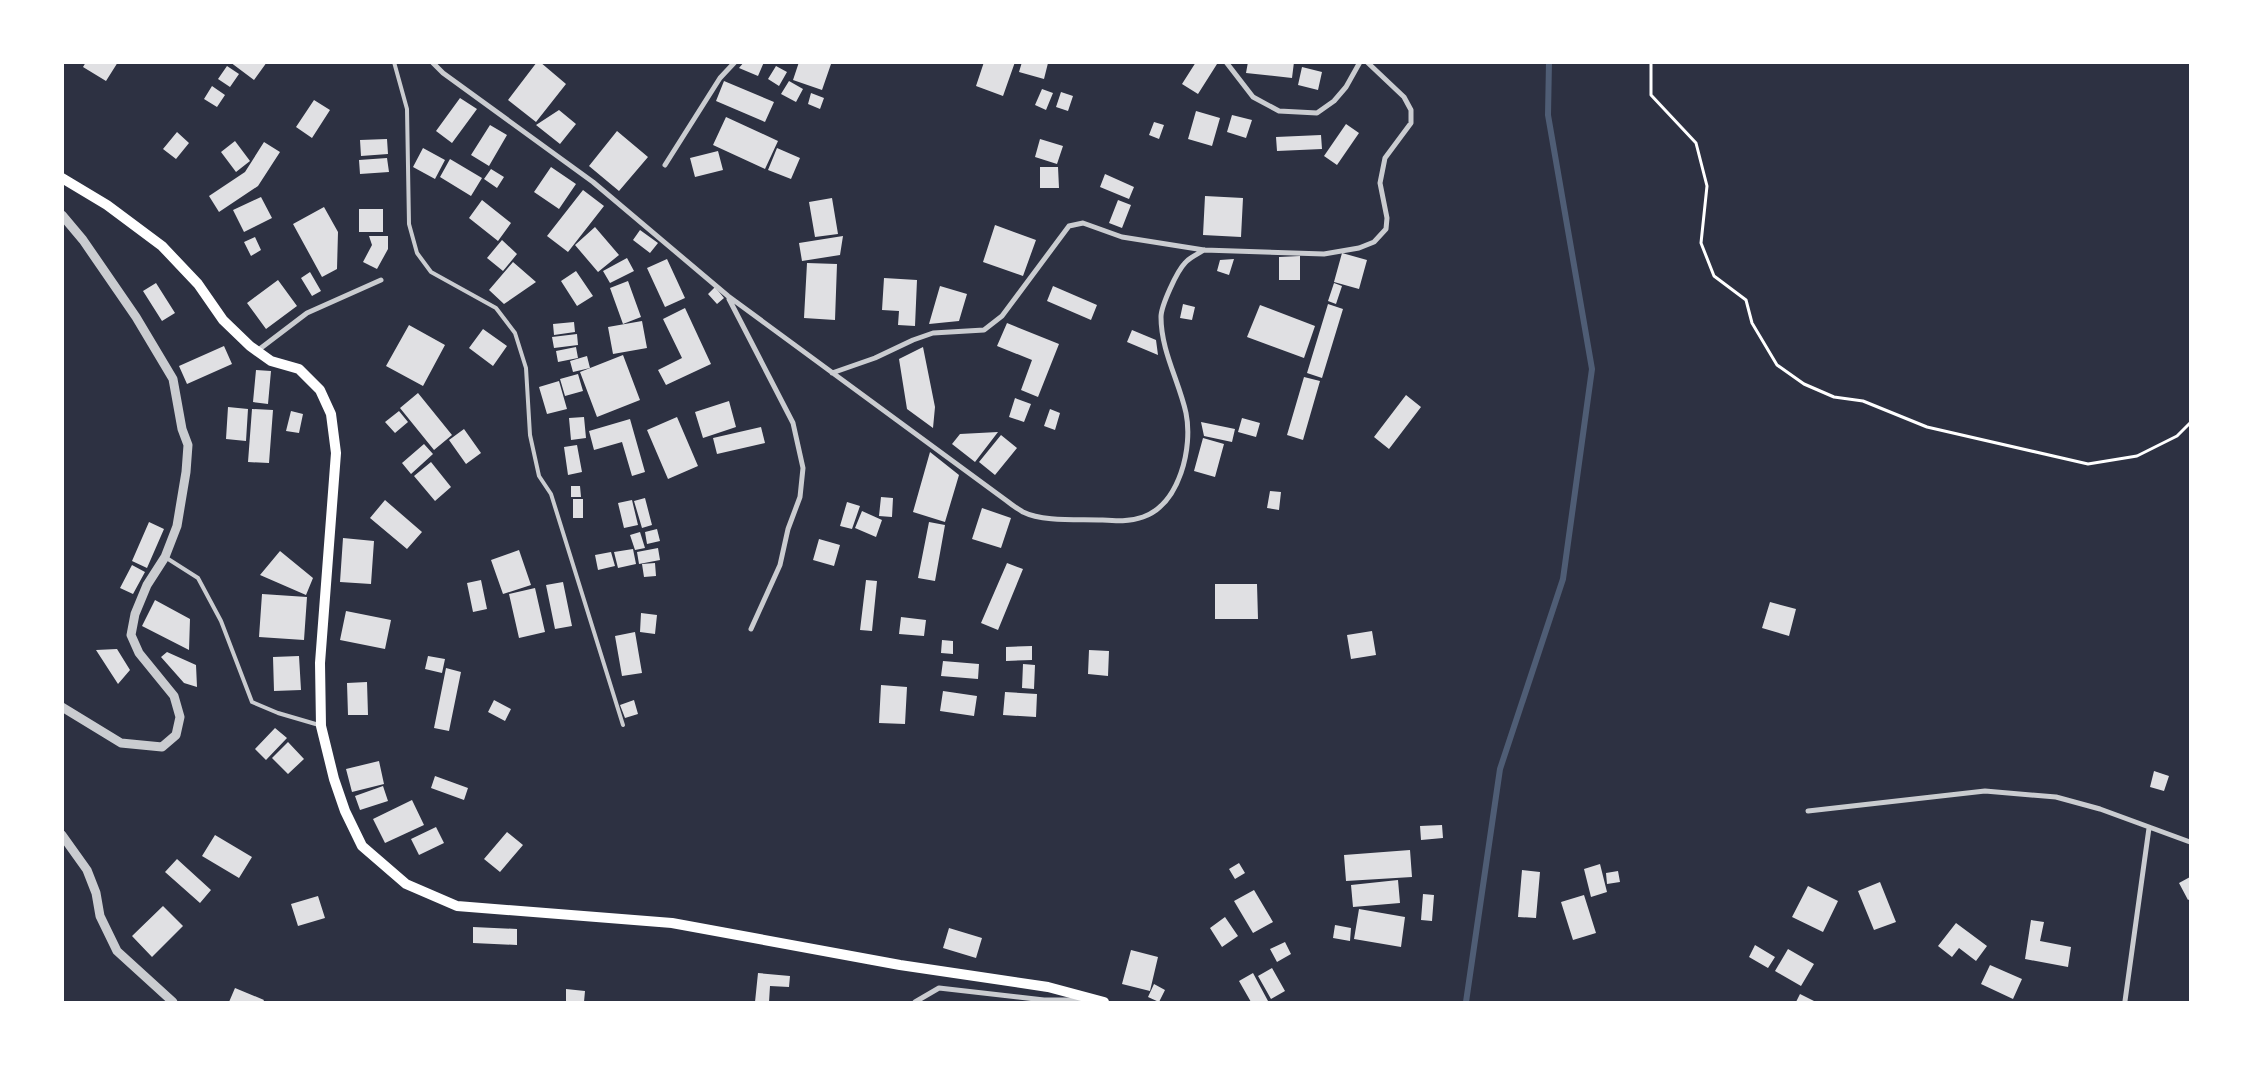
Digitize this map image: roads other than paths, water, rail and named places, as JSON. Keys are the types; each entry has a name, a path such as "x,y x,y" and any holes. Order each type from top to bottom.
{"main road":[{"path":"62,178 107,205 162,246 198,284 223,320 256,351 271,361 299,368 320,390 331,414 336,452 320,663 321,726 339,795 362,846 406,884 457,906 672,923 900,965 1048,987 1100,1001"}],"street":[{"path":"432,62 443,73 593,182 728,296 1024,513 1039,517 1124,521 1144,517 1158,508 1170,496 1186,454 1189,432 1186,410 1173,376 1160,316 1175,277 1186,261 1204,250"},
{"path":"665,165 720,78 735,62"},
{"path":"1226,62 1253,97 1279,111 1317,113 1334,101 1346,87 1360,62"},
{"path":"832,373 875,358 933,333 984,330 1002,316 1069,226 1083,223 1122,237 1204,250 1324,254 1358,248 1374,242 1386,229 1387,218 1380,174 1385,158 1411,123 1411,110 1404,97 1367,62"},
{"path":"62,215 83,240 136,317 173,379 182,429 188,445 186,472 177,526 166,557 148,586 135,614 131,635 139,653 174,696 180,717 176,735 162,747 122,743 62,707"},
{"path":"256,351 308,313 381,280"},
{"path":"728,296 793,424 803,468 800,497 788,529 780,564 751,629"},
{"path":"1808,811 1985,791 2056,797 2100,809 2190,842"},
{"path":"2125,1001 2149,828"},
{"path":"62,835 87,870 96,893 100,916 117,951 173,1002"},
{"path":"915,1002 939,988 1044,1000 1100,1001"}],"lane":[{"path":"394,62 407,109 409,224 417,253 431,272 496,308 515,333 526,368 530,435 539,476 551,494 623,725"},
{"path":"166,557 198,578 221,621 252,702 278,713 321,726"}],"waterway":[{"path":"1466,1002 1500,769 1563,579 1592,369 1548,115 1549,62"}]}
